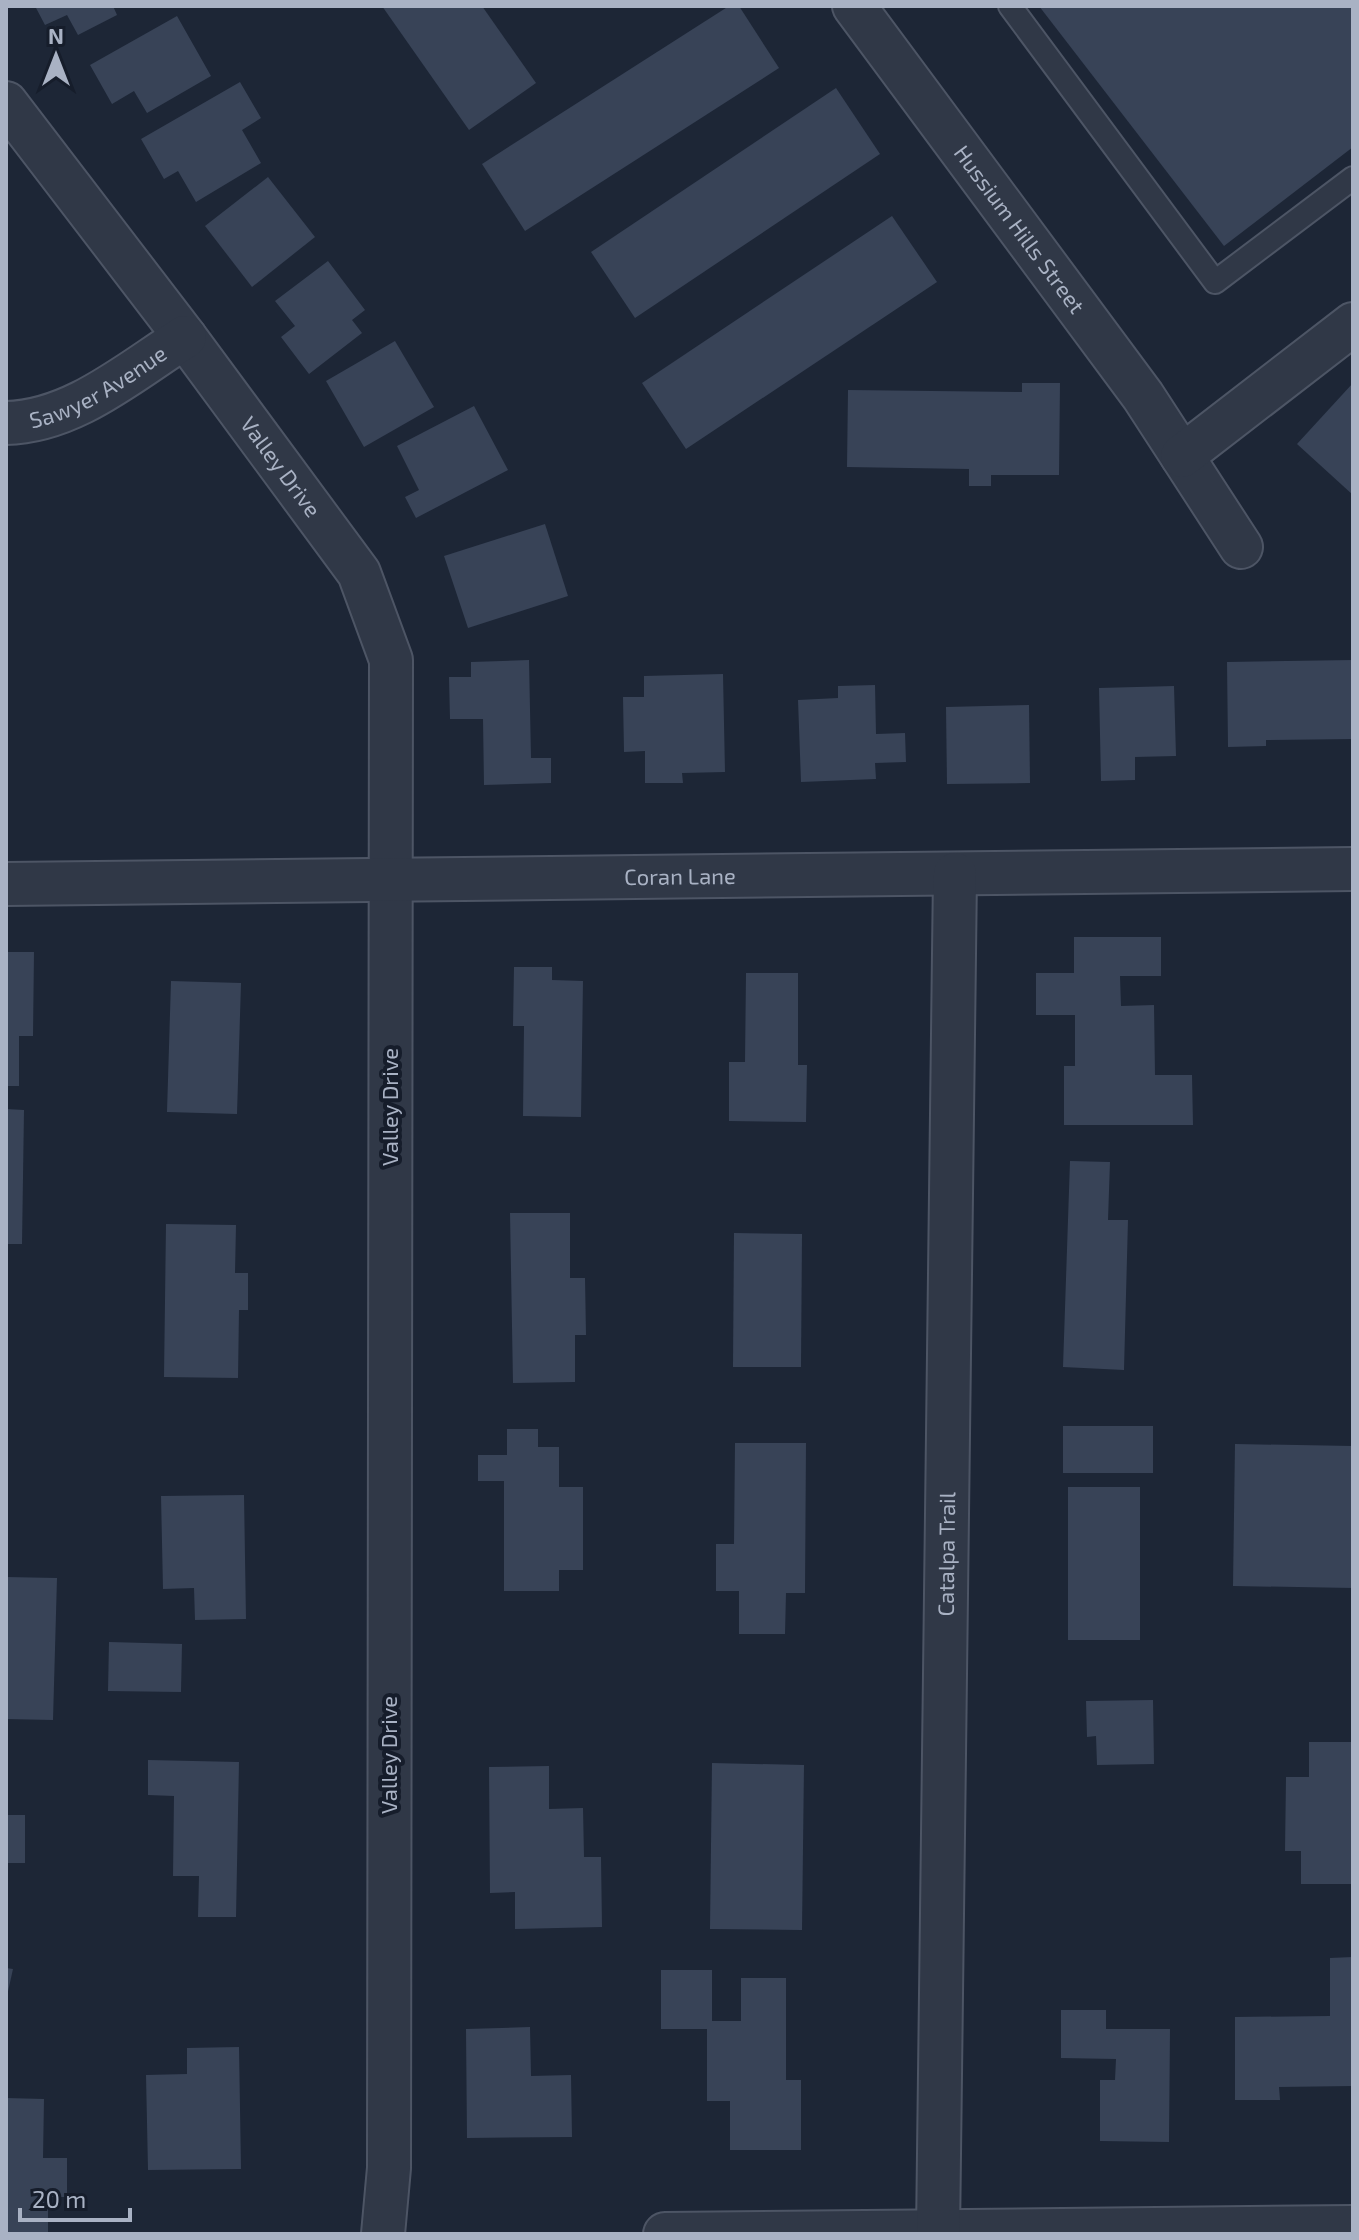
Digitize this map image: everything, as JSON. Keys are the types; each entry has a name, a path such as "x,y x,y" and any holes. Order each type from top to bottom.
{"street":[{"name":"Hussium Hills Street","path":"854,6 1143,396 1241,547"},
{"name":"Valley Drive","path":"6,103 185,337 359,573 391,660 389,2168 383,2234"},
{"path":"1182,456 1353,324"},
{"name":"Sawyer Avenue","path":"6,423 20,423 75,407 185,337"},
{"name":"Coran Lane","path":"6,884 1353,869"},
{"name":"Catalpa Trail","path":"938,2233 955,874"},
{"path":"665,2234 1353,2227"}],"lane":[{"path":"1010,6 1215,282 1353,178"}],"building":[{"path":"35,6 113,6 117,15 78,35 67,15 45,25"},
{"path":"382,6 482,6 536,83 469,130"},
{"path":"729,6 739,6 779,68 525,231 482,164"},
{"path":"1039,6 1353,6 1353,147 1224,246"},
{"path":"177,16 211,76 147,113 134,91 112,104 90,65"},
{"path":"240,82 261,118 242,130 261,163 196,202 178,171 164,179 141,139"},
{"path":"836,88 880,154 635,318 591,252"},
{"path":"268,177 315,237 252,287 205,226"},
{"path":"892,216 937,282 686,449 642,383"},
{"path":"328,261 365,310 352,320 362,333 309,374 281,337 295,326 275,301"},
{"path":"395,341 434,407 364,447 326,381"},
{"path":"1022,383 1060,383 1059,475 991,475 991,486 969,486 969,469 847,467 848,390 1022,392"},
{"path":"1353,383 1353,495 1297,444"},
{"path":"474,406 508,470 416,518 405,497 419,490 397,446"},
{"path":"545,524 568,596 468,628 444,556"},
{"path":"529,660 531,758 551,758 551,783 484,785 483,719 450,719 449,677 471,677 471,662"},
{"path":"1353,660 1353,739 1266,740 1266,746 1228,747 1227,662"},
{"path":"723,674 725,772 682,773 683,783 645,783 645,751 624,752 623,697 644,697 644,676"},
{"path":"875,685 876,734 905,733 906,762 875,763 876,779 801,782 798,700 838,698 838,686"},
{"path":"1174,686 1176,756 1135,757 1135,780 1101,781 1099,688"},
{"path":"1029,705 1030,783 947,784 946,707"},
{"path":"1074,937 1161,937 1161,976 1120,976 1121,1006 1154,1005 1155,1075 1192,1075 1193,1125 1064,1125 1064,1066 1075,1066 1075,1015 1036,1015 1036,973 1074,973"},
{"path":"6,952 34,952 33,1036 19,1036 19,1086 6,1086"},
{"path":"514,967 552,967 552,980 583,981 581,1117 523,1116 524,1026 513,1026"},
{"path":"746,973 798,973 798,1065 807,1065 806,1122 729,1121 729,1062 745,1062"},
{"path":"171,981 241,983 237,1114 167,1112"},
{"path":"6,1109 24,1110 22,1244 6,1244"},
{"path":"1070,1161 1110,1162 1108,1220 1128,1220 1124,1370 1063,1367"},
{"path":"510,1213 570,1213 570,1278 585,1278 586,1335 575,1335 575,1382 513,1383"},
{"path":"166,1224 236,1225 235,1273 248,1273 248,1310 239,1310 238,1378 164,1377"},
{"path":"734,1233 802,1234 801,1367 733,1367"},
{"path":"1063,1426 1153,1426 1153,1473 1063,1473"},
{"path":"507,1429 538,1429 538,1447 559,1447 559,1487 583,1487 583,1570 559,1570 559,1591 504,1591 504,1481 478,1481 478,1455 507,1455"},
{"path":"735,1443 806,1443 805,1593 786,1593 785,1634 739,1634 739,1591 716,1591 716,1544 734,1544"},
{"path":"1235,1444 1353,1446 1353,1588 1233,1586"},
{"path":"1068,1487 1140,1487 1140,1640 1068,1640"},
{"path":"244,1495 246,1619 195,1620 194,1588 163,1589 161,1496"},
{"path":"6,1577 57,1578 53,1720 6,1719"},
{"path":"109,1642 182,1644 181,1692 108,1691"},
{"path":"1153,1700 1154,1764 1097,1765 1096,1736 1087,1737 1086,1701"},
{"path":"1309,1742 1353,1742 1353,1884 1301,1884 1301,1851 1285,1851 1286,1777 1309,1777"},
{"path":"148,1760 239,1762 236,1917 198,1917 199,1876 173,1876 174,1796 148,1795"},
{"path":"712,1763 804,1765 802,1930 710,1929"},
{"path":"549,1766 549,1809 583,1808 584,1857 601,1857 602,1927 515,1929 515,1892 490,1893 489,1767"},
{"path":"6,1815 25,1815 25,1863 6,1863"},
{"path":"1353,1957 1353,2086 1279,2087 1280,2100 1235,2100 1235,2017 1330,2016 1330,1958"},
{"path":"6,1968 13,1969 7,1996 6,1996"},
{"path":"661,1970 712,1970 712,2021 741,2021 741,1978 786,1978 786,2080 801,2080 801,2150 730,2150 730,2101 707,2101 707,2029 661,2029"},
{"path":"1061,2010 1106,2010 1106,2029 1170,2029 1169,2142 1100,2141 1100,2080 1115,2080 1116,2059 1061,2058"},
{"path":"530,2027 531,2076 571,2075 572,2137 467,2138 466,2029"},
{"path":"239,2047 241,2169 148,2170 146,2075 187,2074 187,2048"},
{"path":"6,2098 44,2099 43,2158 67,2158 67,2197 48,2197 48,2234 6,2234"}]}
